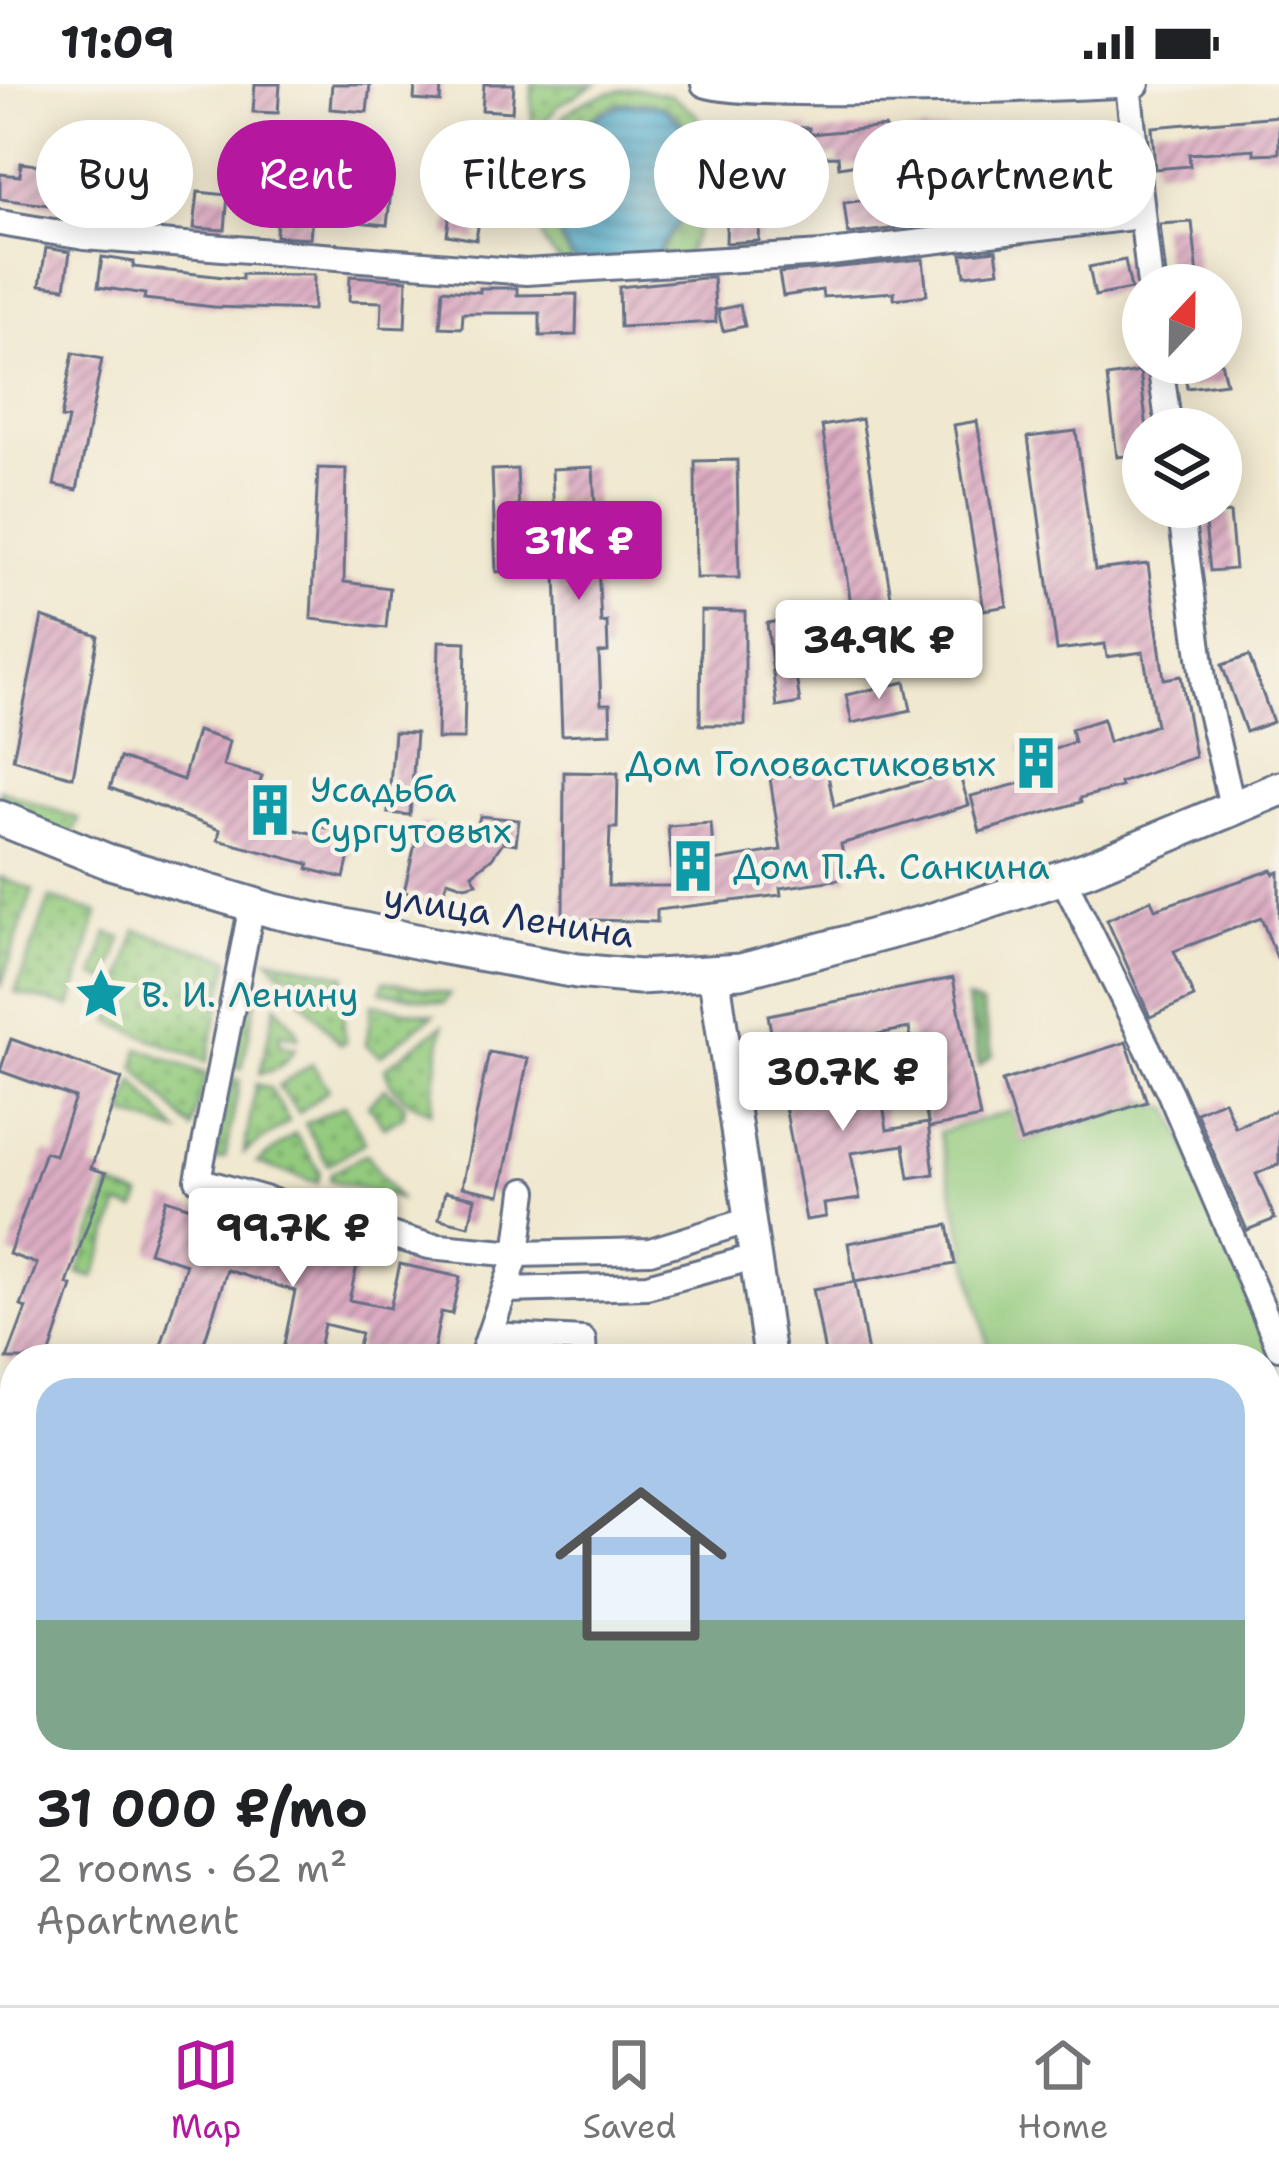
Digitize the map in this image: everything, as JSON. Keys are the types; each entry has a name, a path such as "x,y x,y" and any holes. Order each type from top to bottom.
{"main road":[{"name":"улица Ленина","path":"0,818 107,861 252,904 434,945 639,977 714,975 757,968 927,922 1063,878 1279,789"}],"street":[{"path":"704,84 714,91 1133,84 1135,120"},
{"path":"0,223 84,236 526,272 822,254 1040,228"},
{"path":"1143,228 1147,264"},
{"path":"1183,528 1204,686 1232,806"},
{"path":"1063,878 1170,1093 1278,1344"},
{"path":"252,904 198,1180 429,1246 518,1254 650,1251 749,1220"},
{"path":"714,975 768,1344"},
{"path":"487,1344 518,1254 525,1192"},
{"path":"507,1290 647,1286 755,1257"},
{"path":"528,1344 583,1340 583,1344"}],"green space":[{"path":"532,84 595,84 559,105 546,120 532,120"},
{"path":"636,88 671,95 700,120 680,120 662,106 630,102 589,120 560,120 602,95"},
{"path":"540,228 556,228 576,266 558,260"},
{"path":"676,228 699,228 684,259 659,253"},
{"path":"0,790 79,819 71,838 0,809"},
{"path":"0,877 33,890 1,986 0,985"},
{"path":"50,898 98,913 71,1007 15,993"},
{"path":"136,930 230,959 207,1062 111,1022"},
{"path":"108,933 122,938 108,981 94,976"},
{"path":"268,958 345,975 345,985 280,972"},
{"path":"250,979 258,990 242,1068 233,1068"},
{"path":"384,981 450,994 444,1003 381,991"},
{"path":"295,991 342,999 345,1042 340,1044"},
{"path":"966,999 982,1005 993,1055 979,1066"},
{"path":"372,1004 434,1015 380,1056 366,1045"},
{"path":"276,1005 297,1030 298,1038 280,1033 280,1045 295,1048 281,1065 260,1073"},
{"path":"443,1025 431,1112 402,1095 385,1068"},
{"path":"139,1048 206,1074 192,1129 135,1067"},
{"path":"312,1064 329,1089 299,1113 278,1086"},
{"path":"232,1078 240,1080 225,1158 215,1160"},
{"path":"134,1081 179,1133 124,1114"},
{"path":"256,1084 270,1088 289,1121 244,1153"},
{"path":"385,1088 405,1105 403,1116 384,1127 368,1105"},
{"path":"1147,1102 1171,1109 1268,1344 988,1344 939,1132 1011,1111 1022,1142"},
{"path":"345,1105 365,1142 328,1165 305,1124"},
{"path":"295,1134 320,1171 318,1183 257,1163"},
{"path":"366,1154 399,1199 330,1180 331,1173"},
{"path":"109,1186 141,1197 136,1210 120,1205 94,1278 78,1273"}],"water":[{"path":"627,104 662,107 676,120 654,120 654,228 674,228 645,260 579,264 559,228 630,228 630,120 594,120"}],"building":[{"path":"255,84 280,84 278,113 253,112"},
{"path":"332,84 370,84 367,112 330,109"},
{"path":"415,84 441,84 440,102 414,100"},
{"path":"484,84 514,84 512,112 482,110"},
{"path":"1279,116 1279,153 1254,154 1254,149 1189,154 1190,166 1156,169 1156,127"},
{"path":"853,130 853,165 839,167 838,156 829,156 829,132"},
{"path":"21,163 36,165 36,204 0,199 0,174 20,176"},
{"path":"198,192 217,194 217,228 225,230 194,228"},
{"path":"853,202 853,228 898,228 848,234 844,203"},
{"path":"1192,222 1197,264 1165,264 1160,224"},
{"path":"276,228 311,228 310,238 276,236"},
{"path":"448,228 478,228 476,240 447,235"},
{"path":"726,228 760,228 759,241 726,243"},
{"path":"46,248 70,252 65,288 40,285"},
{"path":"996,250 999,271 965,275 962,254"},
{"path":"102,257 134,262 133,267 242,279 242,274 314,275 313,310 144,299 145,294 98,287"},
{"path":"923,259 927,295 894,299 894,292 823,297 822,290 783,296 779,273"},
{"path":"1125,260 1122,291 1095,296 1089,267"},
{"path":"350,276 407,280 405,328 381,327 382,302 349,301"},
{"path":"713,277 716,322 620,327 619,287"},
{"path":"480,288 517,288 517,295 577,294 576,335 540,336 540,313 463,313 462,328 440,327 443,289 480,292"},
{"path":"740,305 745,326 723,331 718,310"},
{"path":"73,353 102,359 77,490 54,485 68,419 61,418"},
{"path":"1122,375 1122,384 1141,384 1144,408 1122,408 1122,456 1117,457 1107,377"},
{"path":"862,419 893,609 853,616 822,426"},
{"path":"977,421 1007,606 984,610 954,425"},
{"path":"1076,431 1095,570 1148,564 1164,679 1181,676 1195,757 1080,798 1081,802 980,832 971,796 1029,781 1020,745 1040,739 1044,753 1074,742 1071,729 1103,719 1109,742 1156,725 1143,652 1107,657 1105,644 1057,650 1028,437"},
{"path":"737,460 739,578 696,578 695,461"},
{"path":"593,467 601,623 607,622 608,652 599,653 601,704 610,704 611,733 562,735 552,469"},
{"path":"318,468 346,469 344,582 390,588 386,628 311,619"},
{"path":"517,469 522,571 496,572 492,470"},
{"path":"1205,528 1231,528 1235,569 1210,571"},
{"path":"958,605 965,646 898,657 892,616"},
{"path":"701,611 745,612 745,725 700,725"},
{"path":"42,617 98,636 73,777 13,759"},
{"path":"787,620 792,643 815,639 820,664 795,669 800,703 777,707 767,623"},
{"path":"439,641 466,642 464,739 437,739"},
{"path":"1249,656 1273,722 1246,732 1222,665"},
{"path":"905,682 911,710 852,723 846,695"},
{"path":"197,731 229,741 223,766 262,776 258,788 284,795 277,826 316,834 318,826 354,834 344,878 218,840 220,830 110,788 120,758 183,780"},
{"path":"394,732 416,733 410,815 388,813"},
{"path":"827,770 834,806 958,770 969,805 841,844 848,878 780,888 781,895 657,910 657,922 563,919 564,772 618,773 617,828 610,828 608,886 673,886 668,826 711,823 714,861 781,850 770,778"},
{"path":"480,816 519,820 516,844 503,842 472,874 477,883 465,886 447,880 442,900 404,892 420,823 475,835"},
{"path":"1272,870 1279,872 1279,963 1261,918 1174,951 1194,997 1150,1017 1107,920 1151,900 1155,909"},
{"path":"953,978 980,1118 929,1128 909,1028 775,1054 768,1015"},
{"path":"11,1039 122,1079 91,1168 106,1173 67,1284 72,1286 53,1344 13,1344 37,1264 9,1254 45,1152 55,1155 75,1098 0,1071"},
{"path":"1126,1042 1147,1102 1021,1142 1002,1081"},
{"path":"489,1052 528,1059 500,1195 462,1187"},
{"path":"877,1065 887,1130 928,1123 934,1174 909,1178 904,1145 851,1153 860,1199 824,1204 826,1217 806,1220 780,1079"},
{"path":"1224,1100 1235,1127 1279,1109 1279,1164 1256,1174 1275,1219 1247,1230 1196,1112"},
{"path":"445,1192 475,1198 469,1226 439,1219"},
{"path":"166,1199 299,1243 359,1257 349,1300 390,1308 400,1264 460,1277 452,1314 441,1312 435,1344 358,1344 361,1333 324,1324 320,1344 284,1344 295,1291 227,1270 204,1344 162,1344 186,1264 149,1252"},
{"path":"948,1225 955,1264 855,1282 848,1243"},
{"path":"855,1282 866,1344 823,1344 813,1289"}],"place":[{"name":"Дом Головастиковых","path":"1036,763"},
{"name":"Усадьба Сургутовых","path":"270,810"},
{"name":"Дом П.А. Санкина","path":"693,866"},
{"name":"В. И. Ленину","path":"101,994"}]}
